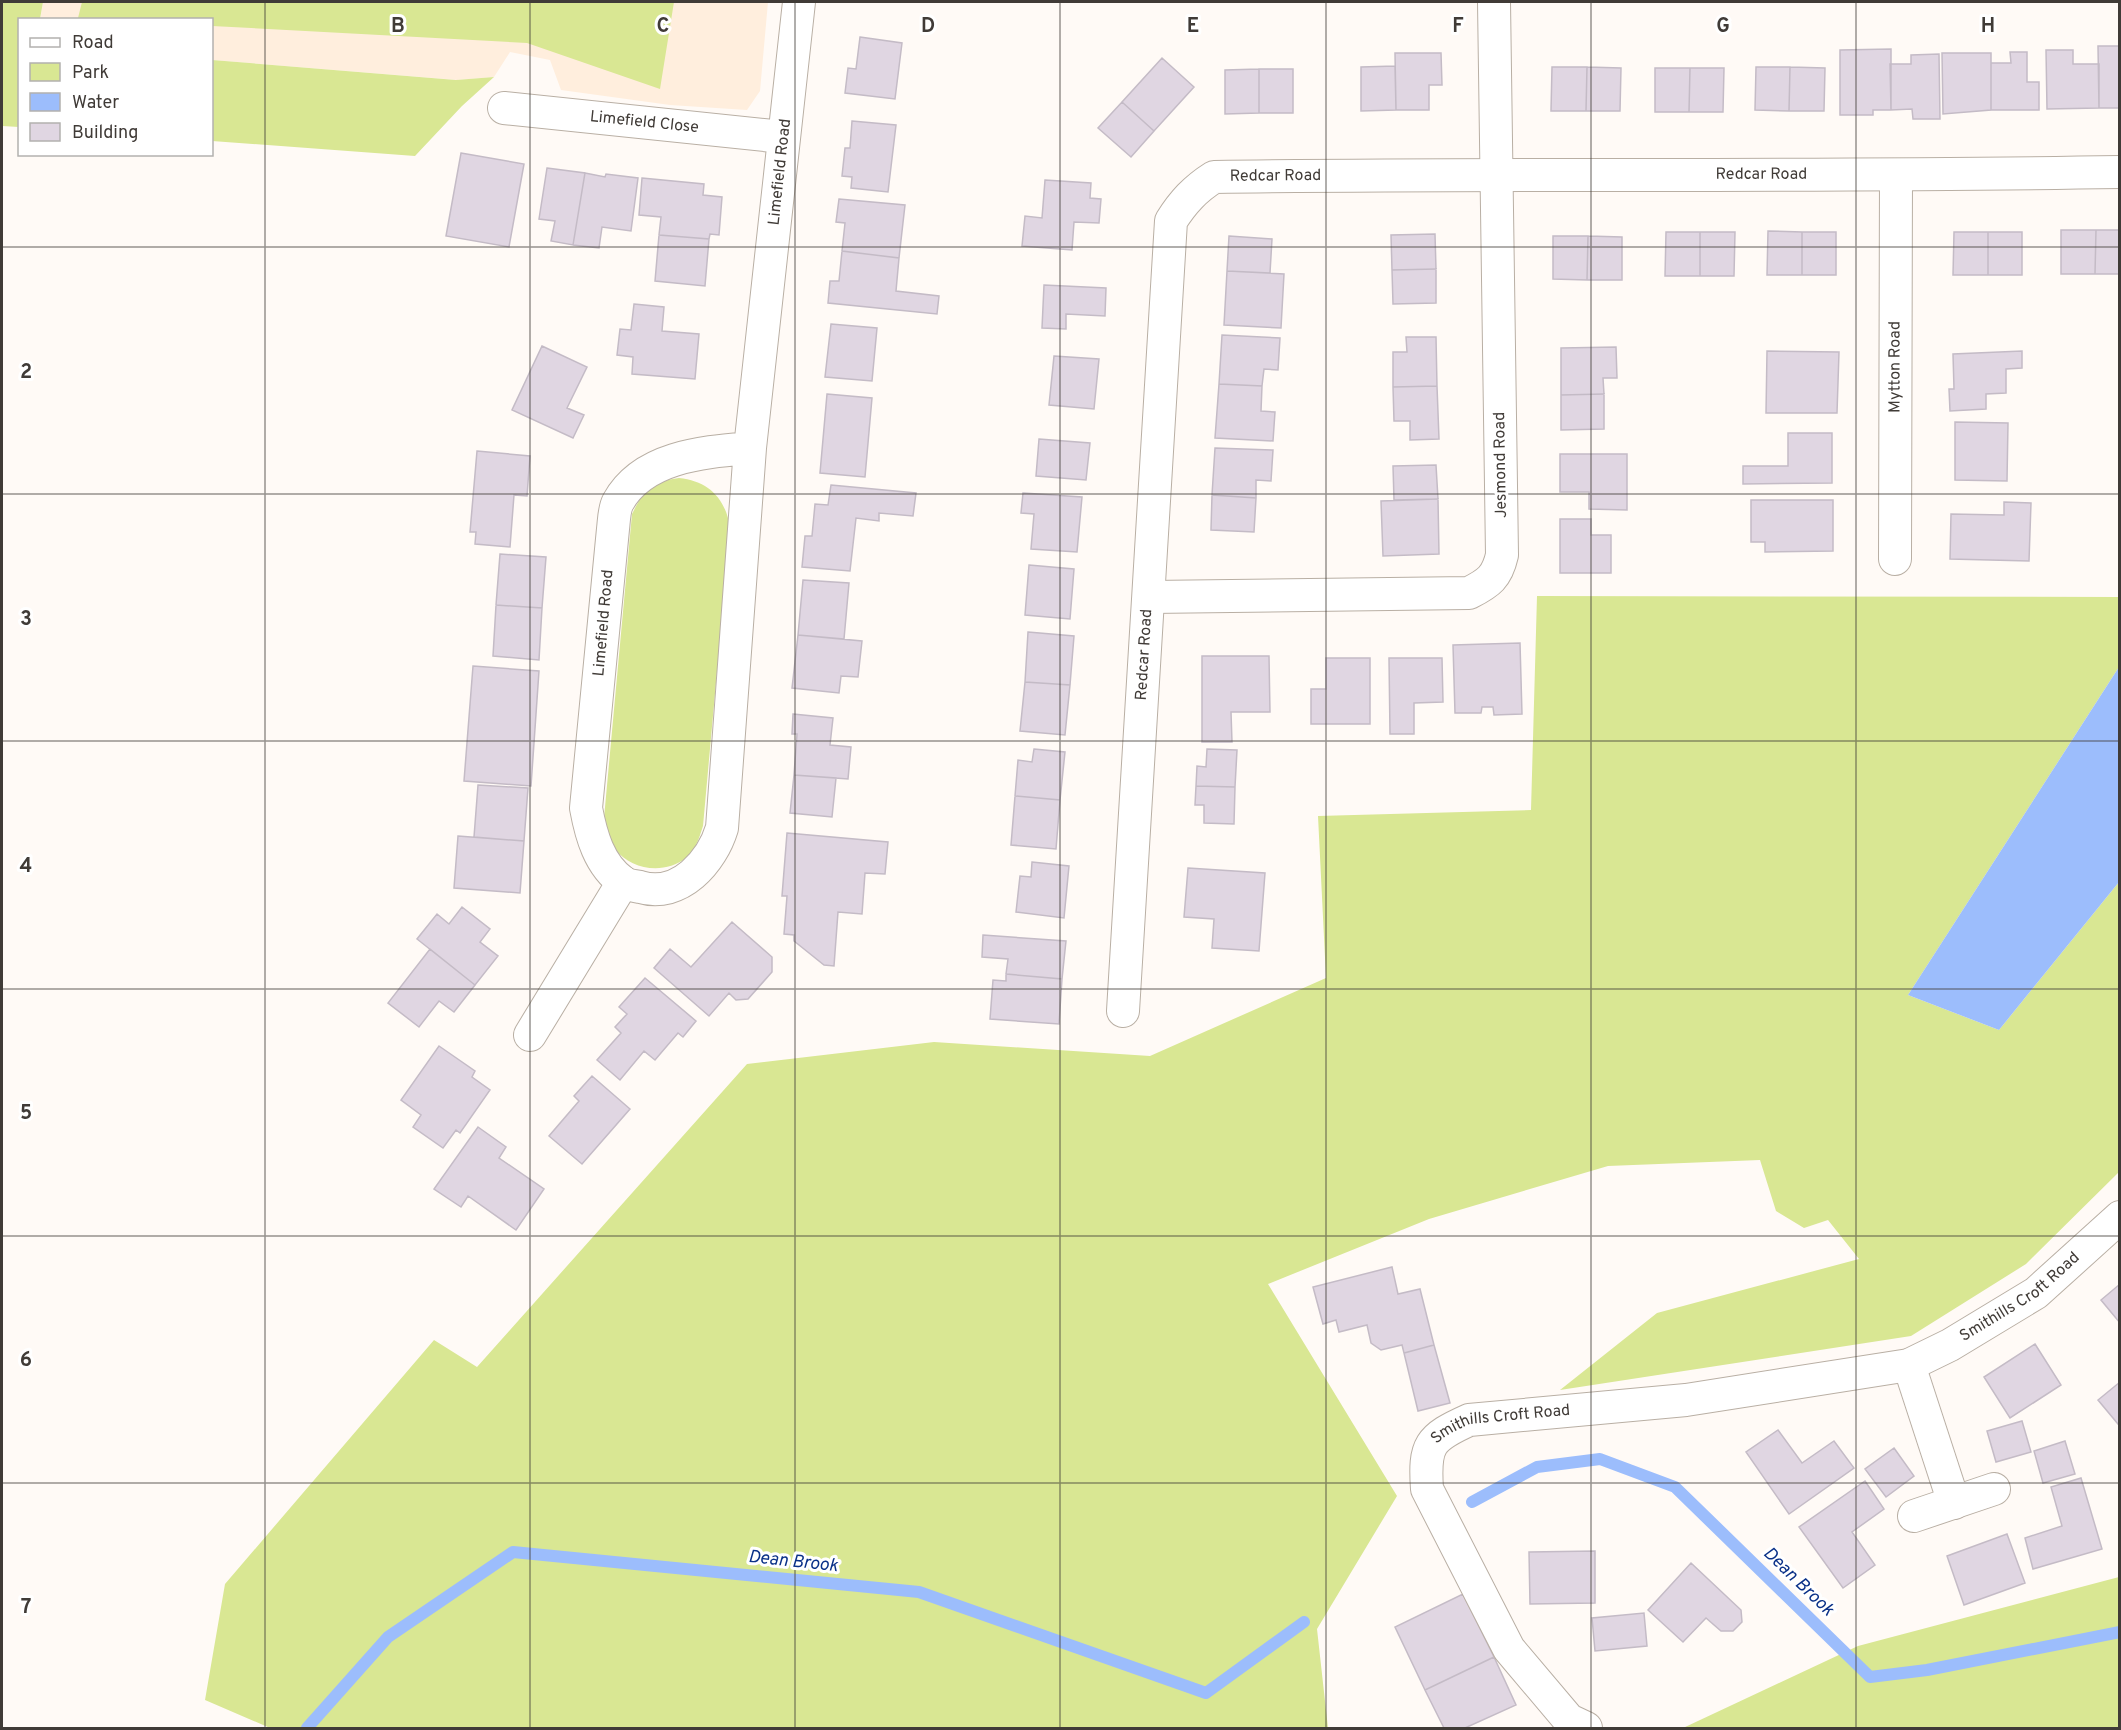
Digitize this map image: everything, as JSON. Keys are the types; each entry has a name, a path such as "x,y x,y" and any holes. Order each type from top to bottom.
{"street":[{"name":"Limefield Road","path":"750,448 702,452 668,462 638,478 618,503 613,529 586,808 591,836 604,861 623,882 646,889 664,889 686,880 717,847 723,828 750,448 783,137 800,2"},
{"name":"Jesmond Road","path":"1150,597 1469,593 1487,584 1498,573 1502,555 1494,2"},
{"name":"Limefield Close","path":"504,108 783,137"},
{"name":"Redcar Road","path":"1124,1011 1171,222 1182,202 1214,177 1497,173 1896,176 2120,172"},
{"name":"Mytton Road","path":"1895,559 1896,176"},
{"path":"528,1034 623,882"},
{"name":"Smithills Croft Road","path":"1586,1728 1569,1720 1509,1648 1427,1489 1425,1460 1440,1433 1469,1420 1686,1401 1910,1365 1950,1345 2036,1293 2120,1217"},
{"path":"1910,1365 1954,1503"},
{"path":"1914,1516 1994,1489"}],"shaded area":[{"path":"43,2 768,2 760,91 747,110 670,105 561,90 550,60 510,52 494,77 457,80 213,60 213,18 40,18"}],"green space":[{"path":"2,2 43,2 40,18 18,18 18,127 2,126"},
{"path":"82,2 674,2 660,89 527,43 213,26 213,18 78,18"},
{"path":"213,60 456,80 494,77 462,106 415,156 213,141"},
{"path":"679,478 699,483 714,493 725,508 730,528 703,826 695,848 686,858 668,867 648,868 630,862 615,849 609,838 604,818 632,514 649,488"},
{"path":"1537,596 2119,597 2119,667 1908,995 1999,1030 2119,882 2119,1172 2026,1264 1911,1336 1560,1390 1657,1313 1859,1259 1828,1220 1804,1228 1776,1211 1760,1160 1608,1166 1429,1219 1268,1284 1397,1496 1317,1629 1328,1728 270,1728 205,1700 225,1584 434,1340 477,1367 747,1064 934,1042 1150,1056 1326,978 1318,816 1531,810"},
{"path":"2119,1577 2119,1728 1683,1728 1858,1646"}],"water":[{"path":"2119,667 2119,882 1999,1030 1908,995"}],"building":[{"path":"860,37 902,43 895,99 845,93 848,68 856,69"},
{"path":"2098,46 2120,46 2120,108 2099,108"},
{"path":"1891,49 1891,110 1873,110 1873,115 1840,115 1840,50"},
{"path":"2046,50 2073,50 2073,64 2099,64 2099,108 2047,109"},
{"path":"2010,52 2027,52 2027,82 2039,82 2039,110 1991,110 1991,63 2011,63"},
{"path":"1395,53 1441,53 1442,85 1429,85 1429,110 1396,110"},
{"path":"1942,53 1991,53 1991,110 1943,114"},
{"path":"1939,54 1940,119 1913,119 1912,109 1891,110 1890,64 1911,64 1911,55"},
{"path":"1162,58 1194,87 1154,131 1122,102"},
{"path":"1395,66 1396,110 1361,111 1361,67"},
{"path":"1552,67 1587,67 1586,111 1551,111"},
{"path":"1587,67 1621,68 1620,111 1586,111"},
{"path":"1756,67 1790,67 1789,111 1755,110"},
{"path":"1790,67 1825,68 1824,111 1789,111"},
{"path":"1655,68 1690,68 1689,112 1655,112"},
{"path":"1690,68 1724,68 1723,112 1689,112"},
{"path":"1259,69 1293,69 1293,113 1259,113"},
{"path":"1259,69 1259,113 1225,114 1225,70"},
{"path":"1122,102 1154,131 1131,157 1098,128"},
{"path":"852,121 896,125 888,192 851,188 852,177 842,176 845,148 850,148"},
{"path":"461,153 524,164 509,247 446,236"},
{"path":"547,168 585,173 573,245 551,241 555,221 539,219"},
{"path":"585,173 605,177 606,174 638,178 631,231 602,227 599,248 573,245"},
{"path":"642,178 704,184 703,195 722,197 719,235 710,234 709,239 659,235 661,217 639,215"},
{"path":"1045,180 1091,183 1090,198 1101,199 1099,223 1074,222 1072,250 1022,246 1025,216 1042,218"},
{"path":"839,199 905,205 899,258 842,251 845,223 836,222"},
{"path":"2061,230 2096,230 2095,274 2061,274"},
{"path":"2096,230 2120,230 2120,274 2095,274"},
{"path":"1768,231 1802,232 1802,275 1767,275"},
{"path":"1666,232 1700,232 1700,276 1665,276"},
{"path":"1700,232 1735,232 1734,276 1700,276"},
{"path":"1802,232 1836,232 1836,275 1802,275"},
{"path":"1954,232 1988,232 1988,275 1953,275"},
{"path":"1988,232 2022,232 2022,275 1988,275"},
{"path":"1435,234 1436,269 1392,270 1391,235"},
{"path":"659,235 709,239 705,286 655,281"},
{"path":"1229,236 1272,239 1270,273 1227,271"},
{"path":"1553,236 1588,236 1587,280 1553,279"},
{"path":"1588,236 1622,237 1622,280 1587,280"},
{"path":"842,251 899,258 896,291 939,296 937,314 828,303 830,281 839,281"},
{"path":"1436,269 1436,303 1393,304 1392,270"},
{"path":"1227,271 1284,274 1281,328 1224,325"},
{"path":"1044,285 1106,288 1105,316 1066,314 1066,329 1042,328"},
{"path":"634,304 664,307 662,331 699,334 695,379 632,374 633,357 617,355 620,329 631,330"},
{"path":"831,324 877,328 872,381 825,377"},
{"path":"1222,335 1280,338 1278,370 1264,369 1262,386 1219,384"},
{"path":"1406,337 1436,337 1437,386 1393,387 1393,352 1407,352"},
{"path":"542,346 587,367 567,408 584,415 573,438 512,410"},
{"path":"1616,347 1617,378 1603,378 1604,394 1561,395 1561,348"},
{"path":"1767,351 1839,352 1837,413 1766,413"},
{"path":"2022,351 2022,368 2006,369 2006,393 1986,394 1986,409 1950,411 1949,389 1954,389 1953,354"},
{"path":"1054,356 1099,359 1094,409 1049,405"},
{"path":"1219,384 1262,386 1261,411 1275,412 1273,441 1215,438"},
{"path":"1437,386 1439,439 1410,440 1410,421 1394,421 1393,387"},
{"path":"827,394 872,398 865,477 820,473"},
{"path":"1604,394 1604,429 1561,430 1561,395"},
{"path":"1955,422 2008,423 2007,481 1955,480"},
{"path":"1788,433 1832,433 1832,483 1743,484 1743,466 1788,466"},
{"path":"1039,439 1090,443 1086,480 1036,476"},
{"path":"1215,448 1273,450 1271,481 1256,480 1256,498 1212,495"},
{"path":"477,451 530,456 527,496 514,495 510,547 475,544 476,532 470,532"},
{"path":"1560,454 1627,454 1627,510 1589,509 1589,492 1560,492"},
{"path":"1436,465 1438,499 1394,500 1393,466"},
{"path":"831,485 916,493 913,516 879,513 879,521 856,518 850,571 802,567 805,536 812,536 815,504 828,505"},
{"path":"1023,493 1082,497 1077,552 1031,549 1034,514 1021,513"},
{"path":"1212,495 1256,498 1254,532 1211,530"},
{"path":"1438,499 1439,554 1383,556 1381,501"},
{"path":"1751,500 1833,500 1833,551 1765,552 1765,542 1751,542"},
{"path":"2004,502 2031,503 2029,561 1950,559 1951,514 2004,515"},
{"path":"1560,519 1591,519 1591,535 1611,535 1611,573 1560,573"},
{"path":"500,554 546,557 542,608 496,605"},
{"path":"1029,565 1074,569 1070,619 1025,615"},
{"path":"803,580 849,583 844,639 798,635"},
{"path":"496,605 542,608 539,660 493,656"},
{"path":"1028,632 1074,636 1070,685 1025,682"},
{"path":"798,635 862,641 858,677 841,676 839,693 792,688"},
{"path":"1520,643 1522,714 1494,715 1493,707 1482,707 1481,713 1455,713 1453,645"},
{"path":"1202,656 1269,656 1270,712 1231,712 1232,742 1202,742"},
{"path":"1326,658 1370,658 1370,724 1311,724 1311,689 1326,689"},
{"path":"1389,658 1442,658 1443,702 1414,703 1414,734 1390,734"},
{"path":"473,666 539,671 531,786 464,781"},
{"path":"1025,682 1070,685 1065,735 1020,731"},
{"path":"793,714 833,718 830,745 851,747 848,779 794,775 797,734 792,734"},
{"path":"1034,749 1065,752 1060,800 1015,796 1018,760 1032,762"},
{"path":"1207,749 1237,750 1235,787 1196,786 1197,766 1206,767"},
{"path":"794,775 836,778 832,817 790,813"},
{"path":"478,785 528,788 524,841 474,837"},
{"path":"1196,786 1235,787 1234,824 1204,823 1204,805 1195,805"},
{"path":"1015,796 1060,800 1056,849 1011,845"},
{"path":"787,833 888,842 885,874 865,873 862,914 838,912 834,966 824,965 794,941 794,935 784,934 787,896 782,896"},
{"path":"458,836 524,841 520,893 454,888"},
{"path":"1032,862 1069,866 1064,918 1016,912 1020,876 1031,877"},
{"path":"1188,868 1265,873 1259,951 1212,948 1214,919 1184,917"},
{"path":"462,907 490,929 480,942 498,956 475,985 417,939 437,914 449,924"},
{"path":"732,922 772,957 772,972 748,999 736,1000 729,993 709,1016 654,968 670,949 691,967"},
{"path":"983,935 1066,941 1062,979 1006,974 1008,959 982,957"},
{"path":"430,949 475,985 454,1012 439,1001 419,1027 388,1003"},
{"path":"1006,974 1062,979 1059,1024 990,1019 993,980 1006,981"},
{"path":"645,978 696,1021 683,1037 678,1033 655,1060 644,1051 620,1080 597,1060 621,1033 615,1027 627,1014 619,1007"},
{"path":"439,1046 475,1071 472,1077 490,1090 460,1133 456,1130 443,1148 413,1127 421,1115 401,1100"},
{"path":"592,1076 630,1109 582,1164 549,1136 579,1101 574,1096"},
{"path":"478,1127 506,1147 499,1158 544,1189 516,1230 468,1196 461,1207 434,1189"},
{"path":"1392,1267 1398,1294 1420,1289 1434,1345 1404,1353 1402,1345 1381,1350 1371,1343 1367,1325 1339,1332 1336,1320 1323,1324 1313,1287"},
{"path":"2120,1284 2120,1323 2101,1300"},
{"path":"2035,1344 2061,1385 2010,1418 1984,1377"},
{"path":"1434,1345 1450,1403 1418,1411 1404,1353"},
{"path":"2120,1382 2120,1423 2118,1424 2098,1400"},
{"path":"2022,1421 2031,1452 1996,1462 1987,1431"},
{"path":"1778,1430 1802,1463 1834,1441 1854,1468 1789,1514 1746,1452"},
{"path":"2065,1441 2075,1474 2043,1483 2034,1451"},
{"path":"1894,1448 1914,1476 1886,1497 1865,1469"},
{"path":"2081,1478 2102,1549 2033,1569 2025,1538 2062,1526 2051,1487"},
{"path":"1865,1481 1884,1509 1852,1532 1875,1565 1843,1588 1799,1527"},
{"path":"2007,1534 2025,1583 1964,1605 1947,1556"},
{"path":"1595,1551 1595,1603 1530,1604 1529,1552"},
{"path":"1691,1563 1741,1610 1742,1622 1733,1631 1721,1631 1706,1618 1683,1642 1648,1610"},
{"path":"1463,1594 1494,1657 1425,1690 1395,1627"},
{"path":"1644,1613 1647,1646 1595,1651 1592,1618"},
{"path":"1494,1657 1516,1705 1465,1728 1444,1728 1425,1690"}],"waterway":[{"name":"Dean Brook","path":"1472,1502 1537,1467 1600,1459 1675,1487 1870,1677 1927,1670 2120,1632"},
{"name":"Dean Brook","path":"307,1728 388,1637 513,1552 919,1592 1206,1693 1304,1622"}]}
